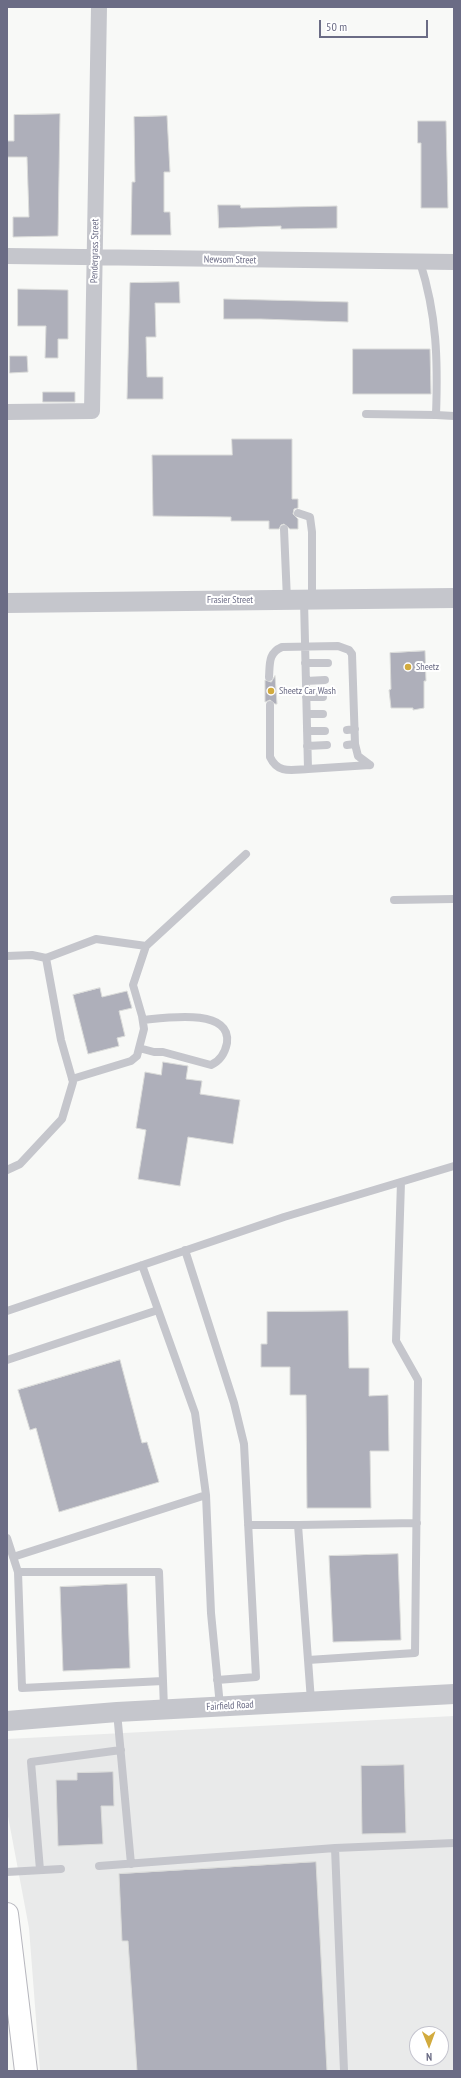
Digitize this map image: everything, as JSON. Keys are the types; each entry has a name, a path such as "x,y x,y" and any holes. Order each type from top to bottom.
{"main road":[{"path":"7,1914 26,2071"}],"street":[{"name":"Pendergrass Street","path":"7,412 92,411 99,7"},
{"name":"Newsom Street","path":"7,256 454,262"},
{"name":"Frasier Street","path":"7,603 454,598"},
{"name":"Fairfield Road","path":"7,1721 117,1712 454,1694"}],"lane":[{"path":"420,262 429,290 435,326 438,363 436,416"},
{"path":"366,414 454,416"},
{"path":"298,513 310,518 312,532 301,600"},
{"path":"284,529 301,600 306,663 308,769"},
{"path":"270,677 271,656 276,649 282,647 305,646 346,647 352,654 349,663 351,745 358,756 370,765 285,771 280,770 273,763 270,757 270,704"},
{"path":"306,663 328,664"},
{"path":"306,681 325,680"},
{"path":"306,697 324,697"},
{"path":"306,714 323,714"},
{"path":"307,731 325,731"},
{"path":"307,746 327,745"},
{"path":"72,1079 131,1062 137,1056 144,1029 143,1020 133,985 146,946 246,854"},
{"path":"394,900 454,899"},
{"path":"7,956 32,955 46,958 96,939 146,946"},
{"path":"7,1170 20,1164 62,1119 73,1082 61,1040 46,958"},
{"path":"139,1048 154,1052 163,1052 212,1065 218,1062 227,1044 225,1031 222,1026 212,1020 202,1018 174,1017 143,1020"},
{"path":"7,1311 284,1217 454,1166"},
{"path":"308,1660 415,1653 418,1380 396,1341 401,1182"},
{"path":"185,1250 234,1403 244,1444 256,1677 217,1680"},
{"path":"142,1265 195,1412 206,1494 211,1613 220,1706"},
{"path":"7,1360 158,1310"},
{"path":"13,1557 206,1494"},
{"path":"248,1525 417,1523"},
{"path":"298,1525 311,1701"},
{"path":"7,1538 18,1572 22,1688 163,1681"},
{"path":"18,1572 159,1572 164,1710"},
{"path":"117,1712 132,1864"},
{"path":"40,1870 31,1762 121,1750"},
{"path":"99,1866 335,1848 454,1843"},
{"path":"335,1848 344,2071"},
{"path":"7,1872 61,1869"}],"shaded area":[{"path":"454,1716 454,2071 40,2071 29,1928 7,1811 7,1739"}],"building":[{"path":"60,114 58,236 13,237 13,217 29,217 27,157 7,157 7,141 14,141 14,115"},
{"path":"167,116 170,172 164,172 164,212 170,212 171,235 131,235 132,182 135,182 134,117"},
{"path":"418,121 446,121 448,208 421,208 421,143 418,143"},
{"path":"218,205 240,205 241,208 337,206 337,228 281,229 281,226 219,228"},
{"path":"179,282 180,303 155,303 156,337 146,337 147,377 163,377 163,399 127,399 130,283"},
{"path":"18,289 68,290 68,339 58,339 58,358 45,358 46,326 18,326"},
{"path":"224,299 348,302 348,322 224,319"},
{"path":"353,349 430,349 431,394 353,394"},
{"path":"10,356 27,356 28,372 10,373"},
{"path":"43,392 75,392 75,402 43,402"},
{"path":"232,439 292,439 292,499 298,499 298,508 294,509 293,514 298,519 298,529 290,529 284,524 281,525 279,529 269,529 269,521 231,521 231,517 153,516 152,455 232,455"},
{"name":"Sheetz","path":"425,651 426,681 424,681 424,708 413,710 413,708 391,708 389,690 391,689 390,653"},
{"name":"Sheetz Car Wash","path":"275,676 277,704 270,700 265,702 265,680 271,682"},
{"path":"100,988 102,997 127,991 132,1008 119,1011 125,1036 117,1038 119,1046 88,1054 73,995"},
{"path":"163,1062 188,1066 186,1079 202,1081 200,1094 240,1100 233,1144 188,1137 180,1186 138,1179 146,1130 136,1128 145,1072 161,1075"},
{"path":"348,1311 349,1368 369,1368 369,1396 388,1395 389,1451 370,1451 371,1508 307,1508 306,1395 290,1395 290,1367 261,1367 261,1344 267,1344 267,1312"},
{"path":"120,1360 142,1443 147,1442 159,1482 59,1512 36,1428 30,1430 18,1390"},
{"path":"398,1554 401,1640 333,1642 329,1556"},
{"path":"127,1584 130,1668 63,1671 60,1587"},
{"path":"404,1765 406,1833 362,1834 361,1766"},
{"path":"113,1772 114,1806 101,1806 103,1844 58,1846 56,1780 77,1780 77,1773"},
{"path":"316,1862 327,2071 137,2071 128,1941 122,1941 119,1874"}],"place":[{"name":"Sheetz","path":"408,667"},
{"name":"Sheetz Car Wash","path":"271,691"}]}
